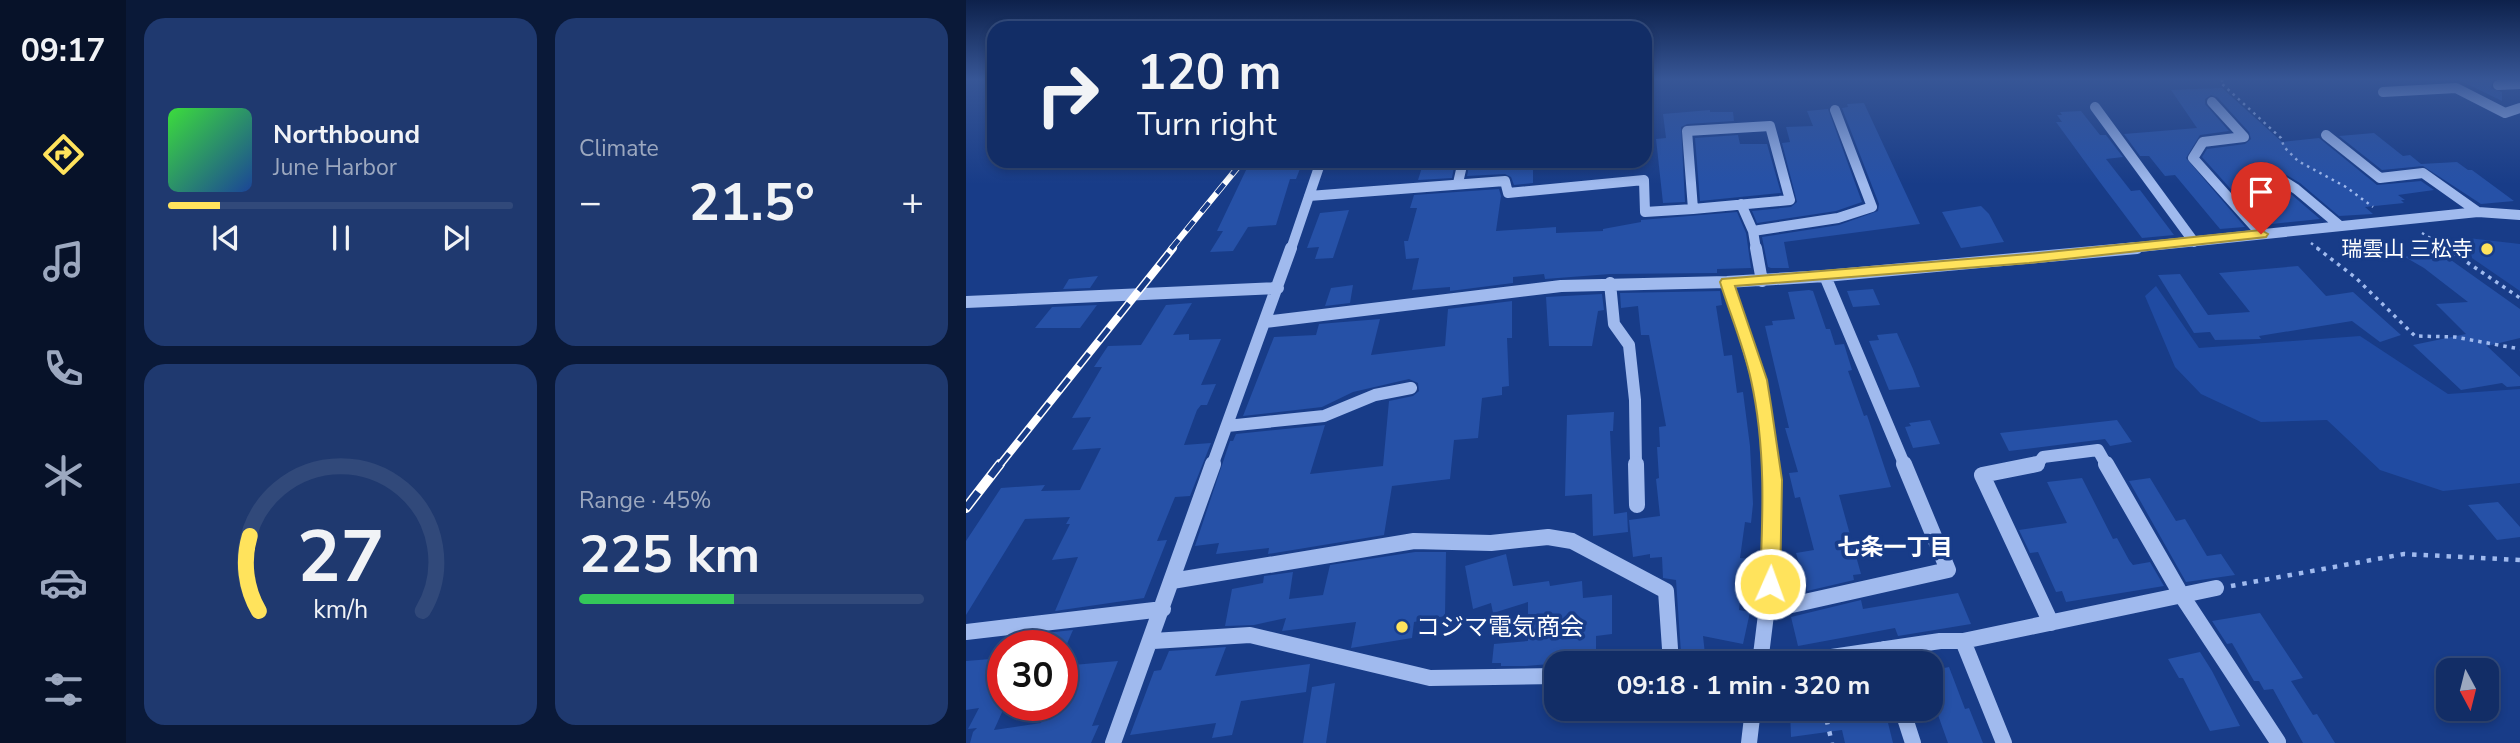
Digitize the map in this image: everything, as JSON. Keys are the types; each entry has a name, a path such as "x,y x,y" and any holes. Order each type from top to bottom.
{"street":[{"path":"1753,231 1838,218 1872,207 1837,115"},
{"path":"2101,115 2194,242"},
{"path":"2224,115 2244,137 2203,142 2193,158 2261,234"},
{"path":"1309,196 1505,181 1507,193 1644,180 1645,212 1693,209 1790,200 1770,126 1687,131 1693,209"},
{"path":"2326,135 2381,178 2423,173 2478,212"},
{"path":"1113,743 1153,641 1319,168"},
{"path":"1458,183 1461,168"},
{"path":"2264,169 2295,189 2339,225"},
{"path":"1741,204 1753,231 1762,281"},
{"path":"1265,323 1499,292 1610,283 1762,281 2194,242 2404,218 2478,212 2520,215"},
{"path":"1769,610 1948,570 1825,276"},
{"path":"1727,282 1759,380 1773,480 1769,610 1762,651"},
{"path":"1610,283 1614,324 1629,345 1634,400 1637,505"},
{"path":"966,302 1278,288"},
{"path":"1227,426 1324,416 1375,395 1411,388"},
{"path":"2051,622 1982,475 2037,465 2043,457 2098,450 2182,596 2278,742"},
{"path":"1172,581 1414,541 1492,543 1548,537 1572,541 1666,592 1670,651"},
{"path":"1904,651 1940,641 1963,641 2216,588"},
{"path":"966,632 1163,609"},
{"path":"1153,641 1250,635 1430,678 1544,676"},
{"path":"1963,641 2004,743"},
{"path":"1749,743 1752,721"},
{"path":"1906,721 1913,743"}],"path":[{"path":"2255,115 2281,138 2283,147 2292,157 2347,187 2391,220"},
{"path":"2404,218 2428,238 2469,262 2520,298"},
{"path":"2295,229 2356,278 2415,336 2478,340 2520,349"},
{"path":"2216,588 2404,554 2520,560"},
{"path":"1827,721 1832,743"}],"shaded area":[{"path":"2468,238 2520,244 2520,291 2472,258"},
{"path":"2156,286 2199,348 2360,336 2448,394 2520,389 2520,483 2443,491 2380,470 2327,420 2261,422 2201,394 2175,367 2145,296"}],"building":[{"path":"1663,115 1733,115 1734,121 1687,124 1681,127 1685,202 1663,203 1656,139 1666,138"},
{"path":"1808,115 1830,115 1862,202 1836,211 1757,223 1752,211 1791,207 1797,202 1782,143 1790,142 1786,127 1813,126"},
{"path":"1845,115 1869,115 1920,224 1784,242 1789,268 1768,267 1762,237 1839,225 1878,211 1879,204"},
{"path":"2057,115 2084,115 2100,135 2106,135 2123,157 2106,159 2131,191 2140,190 2174,235 2142,238 2056,122 2062,122"},
{"path":"2188,115 2214,115 2229,131 2200,135 2186,158 2245,227 2220,229 2175,175 2165,176 2149,156 2140,156 2124,134 2197,128"},
{"path":"2233,115 2252,115 2282,142 2319,138 2377,185 2421,181 2434,190 2398,195 2405,200 2401,200 2404,203 2365,207 2373,214 2339,216 2300,183 2264,162 2257,168 2260,175 2292,195 2320,219 2263,225 2202,157 2207,149 2245,144 2251,139 2249,132"},
{"path":"2374,133 2403,156 2410,155 2421,164 2457,162 2514,201 2481,204 2423,166 2382,170 2339,136"},
{"path":"1738,135 1740,144 1767,144 1781,193 1700,201 1695,138"},
{"path":"1247,168 1300,168 1296,179 1290,179 1276,225 1248,227 1233,251 1210,252 1223,231 1217,231"},
{"path":"1422,168 1454,168 1452,178 1418,180"},
{"path":"1469,168 1533,168 1533,183 1514,185 1511,177 1505,174 1467,176"},
{"path":"1499,189 1501,196 1496,231 1556,227 1556,233 1603,231 1641,220 1737,212 1746,233 1751,268 1717,269 1717,273 1610,274 1545,279 1544,274 1513,277 1513,283 1450,291 1450,287 1412,290 1419,258 1406,259 1404,241 1408,241 1417,208 1410,208 1414,195"},
{"path":"1981,206 1989,214 2004,242 1961,248 1942,212"},
{"path":"1349,210 1333,258 1315,259 1319,247 1307,248 1320,213"},
{"path":"2434,248 2520,309 2520,338 2487,346 2520,377 2520,386 2507,387 2502,383 2461,390 2413,345 2466,334 2436,304 2468,302 2405,257"},
{"path":"2298,266 2326,296 2353,292 2401,335 2380,342 2352,321 2259,336 2261,339 2215,340 2210,332 2194,333 2158,275 2180,274 2208,315 2250,312 2219,273"},
{"path":"1098,276 1090,288 1063,289 1069,279"},
{"path":"1353,285 1350,303 1325,306 1331,288"},
{"path":"1873,289 1880,305 1853,307 1847,291"},
{"path":"1720,291 1722,305 1716,306 1724,356 1732,355 1737,393 1743,392 1750,446 1753,504 1751,523 1745,522 1740,558 1753,559 1750,580 1742,579 1739,610 1750,612 1743,644 1703,636 1705,651 1681,651 1676,580 1663,578 1662,557 1650,558 1650,554 1633,557 1629,520 1660,516 1656,479 1659,478 1657,447 1660,447 1659,427 1666,426 1649,335 1641,335 1638,306 1621,308 1620,293"},
{"path":"1813,291 1826,329 1830,329 1835,345 1844,344 1852,370 1848,371 1864,416 1867,415 1891,487 1839,495 1861,574 1853,575 1854,580 1807,591 1796,553 1814,550 1800,497 1795,498 1789,473 1798,472 1785,428 1789,428 1765,326 1773,325 1772,321 1795,319 1788,292"},
{"path":"1602,294 1604,310 1598,311 1592,346 1549,346 1546,297"},
{"path":"1512,301 1512,338 1507,338 1509,386 1502,387 1502,395 1482,398 1478,438 1454,440 1450,479 1392,486 1384,535 1268,554 1269,548 1216,554 1219,543 1195,546 1230,441 1233,441 1236,434 1325,425 1310,474 1383,466 1389,401 1413,396 1419,391 1418,383 1409,379 1353,392 1322,407 1243,416 1274,337 1316,335 1319,324 1380,319 1371,355 1445,346 1448,309"},
{"path":"1192,303 1173,335 1189,334 1189,340 1221,339 1201,385 1216,384 1207,405 1201,405 1197,410 1184,445 1211,443 1190,496 1175,497 1157,541 1167,540 1144,598 1055,611 1078,557 1052,560 1070,524 1066,524 1070,517 1025,519 966,615 966,541 1001,488 1045,485 1041,491 1080,490 1101,448 1072,450 1091,417 1072,418 1102,367 1094,367 1108,346 1141,345 1166,305"},
{"path":"1097,305 1080,328 1035,328 1052,307"},
{"path":"1897,333 1920,387 1889,390 1869,341 1879,340 1877,335"},
{"path":"1614,412 1613,431 1610,431 1614,514 1627,512 1628,532 1593,536 1592,494 1565,496 1567,415"},
{"path":"1930,420 1940,444 1913,448 1905,427 1911,426 1909,423"},
{"path":"2117,420 2132,442 2110,446 2105,439 2009,451 2000,433"},
{"path":"2082,478 2113,539 2117,538 2133,565 2150,562 2164,586 2066,602 2062,591 2056,592 2038,552 2030,553 2019,530 2067,523 2047,482"},
{"path":"2150,478 2176,521 2185,519 2207,556 2221,554 2235,575 2186,582 2129,481"},
{"path":"2498,502 2520,527 2520,537 2497,540 2468,505"},
{"path":"1415,552 1446,552 1445,616 1414,622 1412,638 1351,648 1356,622 1282,631 1286,618 1254,625 1225,626 1232,589 1263,583 1264,576 1293,572 1289,599 1323,595 1330,565"},
{"path":"1506,554 1513,586 1549,581 1550,586 1582,581 1583,598 1612,595 1612,634 1596,636 1596,651 1544,651 1544,664 1501,666 1501,663 1492,663 1494,644 1528,641 1528,602 1493,613 1491,603 1473,609 1465,566"},
{"path":"1958,593 1971,624 1898,636 1895,628 1798,646 1791,617 1861,600 1863,609"},
{"path":"2260,613 2303,678 2291,681 2313,715 2317,714 2335,743 2303,743 2273,689 2264,690 2259,681 2254,681 2232,643 2227,644 2212,621"},
{"path":"1226,647 1215,676 1310,664 1306,692 1241,701 1232,735 1212,738 1216,723 1130,735 1154,671 1161,670 1169,651"},
{"path":"2200,652 2240,726 2210,731 2183,678 2179,678 2168,659"},
{"path":"987,659 987,721 998,721 994,730 1042,721 1078,721 1078,665 1118,661 1092,726 1099,725 1091,743 970,743 977,728 968,729 979,708 966,710 966,661"},
{"path":"1949,667 1965,709 1969,708 1983,743 1948,743 1940,721 1943,721 1943,668"},
{"path":"1335,683 1326,743 1303,743 1312,687"},
{"path":"1790,721 1888,721 1893,743 1845,743 1842,730 1791,737"}],"railway":[{"path":"1171,249 1237,168"},
{"path":"999,466 1173,248"},
{"path":"966,508 1000,464"}],"place":[{"name":"瑞雲山 三松寺","path":"2487,249"},
{"name":"コジマ電気商会","path":"1402,627"}],"district":[{"name":"七条一丁目","path":"1895,547"}],"route":[{"path":"1770,584 1773,480 1763,405 1759,380 1727,282 2029,259 2261,234"}]}
